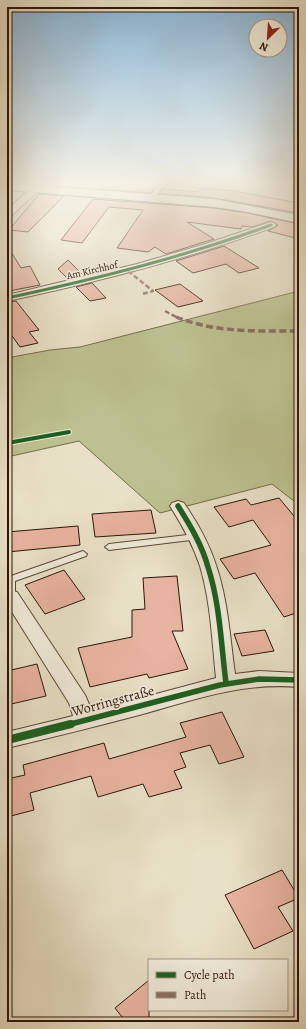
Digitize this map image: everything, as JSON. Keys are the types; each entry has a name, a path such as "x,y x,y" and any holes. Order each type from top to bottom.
{"street":[{"name":"Am Kirchhof","path":"7,298 158,263 253,231"},
{"path":"178,506 196,537 208,565 217,603 226,683"},
{"name":"Worringstraße","path":"9,596 22,610 78,702 85,721"},
{"name":"Worringstraße","path":"7,740 85,721 226,683 264,677 299,680"}],"lane":[{"path":"109,547 196,537"},
{"name":"Worringstraße","path":"9,596 11,579 84,554"}],"green space":[{"path":"299,291 299,505 272,484 160,513 79,441 7,457 7,358 50,350 80,347"}],"building":[{"path":"68,231 91,231 82,243 61,240"},
{"path":"129,231 201,231 214,239 166,254 155,247 148,252 117,248"},
{"path":"268,231 299,231 299,239"},
{"path":"7,245 21,268 30,266 40,285 9,291 10,293 7,293"},
{"path":"224,246 259,268 239,273 226,264 193,273 176,261"},
{"path":"68,260 83,275 68,279 58,269"},
{"path":"92,283 106,298 90,301 76,287"},
{"path":"180,284 203,301 178,307 155,290"},
{"path":"16,301 39,330 29,332 38,343 20,347 7,329 7,302"},
{"path":"279,498 299,522 299,612 284,617 255,573 234,579 220,559 271,545 253,520 229,527 214,507 246,499 251,505"},
{"path":"151,510 156,533 95,537 92,514"},
{"path":"78,526 80,545 7,552 7,532"},
{"path":"64,570 85,599 45,614 25,585"},
{"path":"177,576 183,631 172,631 188,669 149,678 147,674 90,687 78,648 132,637 132,610 145,609 143,578"},
{"path":"265,630 274,651 242,656 234,634"},
{"path":"37,664 46,696 7,705 7,671"},
{"path":"222,712 244,757 219,764 210,745 180,753 186,767 174,771 182,788 149,797 143,784 98,797 91,776 30,793 34,810 7,817 7,779 25,775 23,765 104,743 109,759 186,737 180,723"},
{"path":"282,870 299,898 278,907 293,931 254,949 225,895"},
{"path":"148,981 149,1022 126,1022 115,1008"}],"marked path":[{"path":"128,271 153,291 142,294"},
{"path":"165,311 184,320 210,327 237,331 259,332 299,331"}],"cycle path":[{"path":"7,298 140,267 206,248 255,231"},
{"path":"7,443 69,432"},
{"path":"178,506 199,543 212,580 218,609 226,683"},
{"path":"7,740 220,685 259,679 279,678 299,680"}]}
